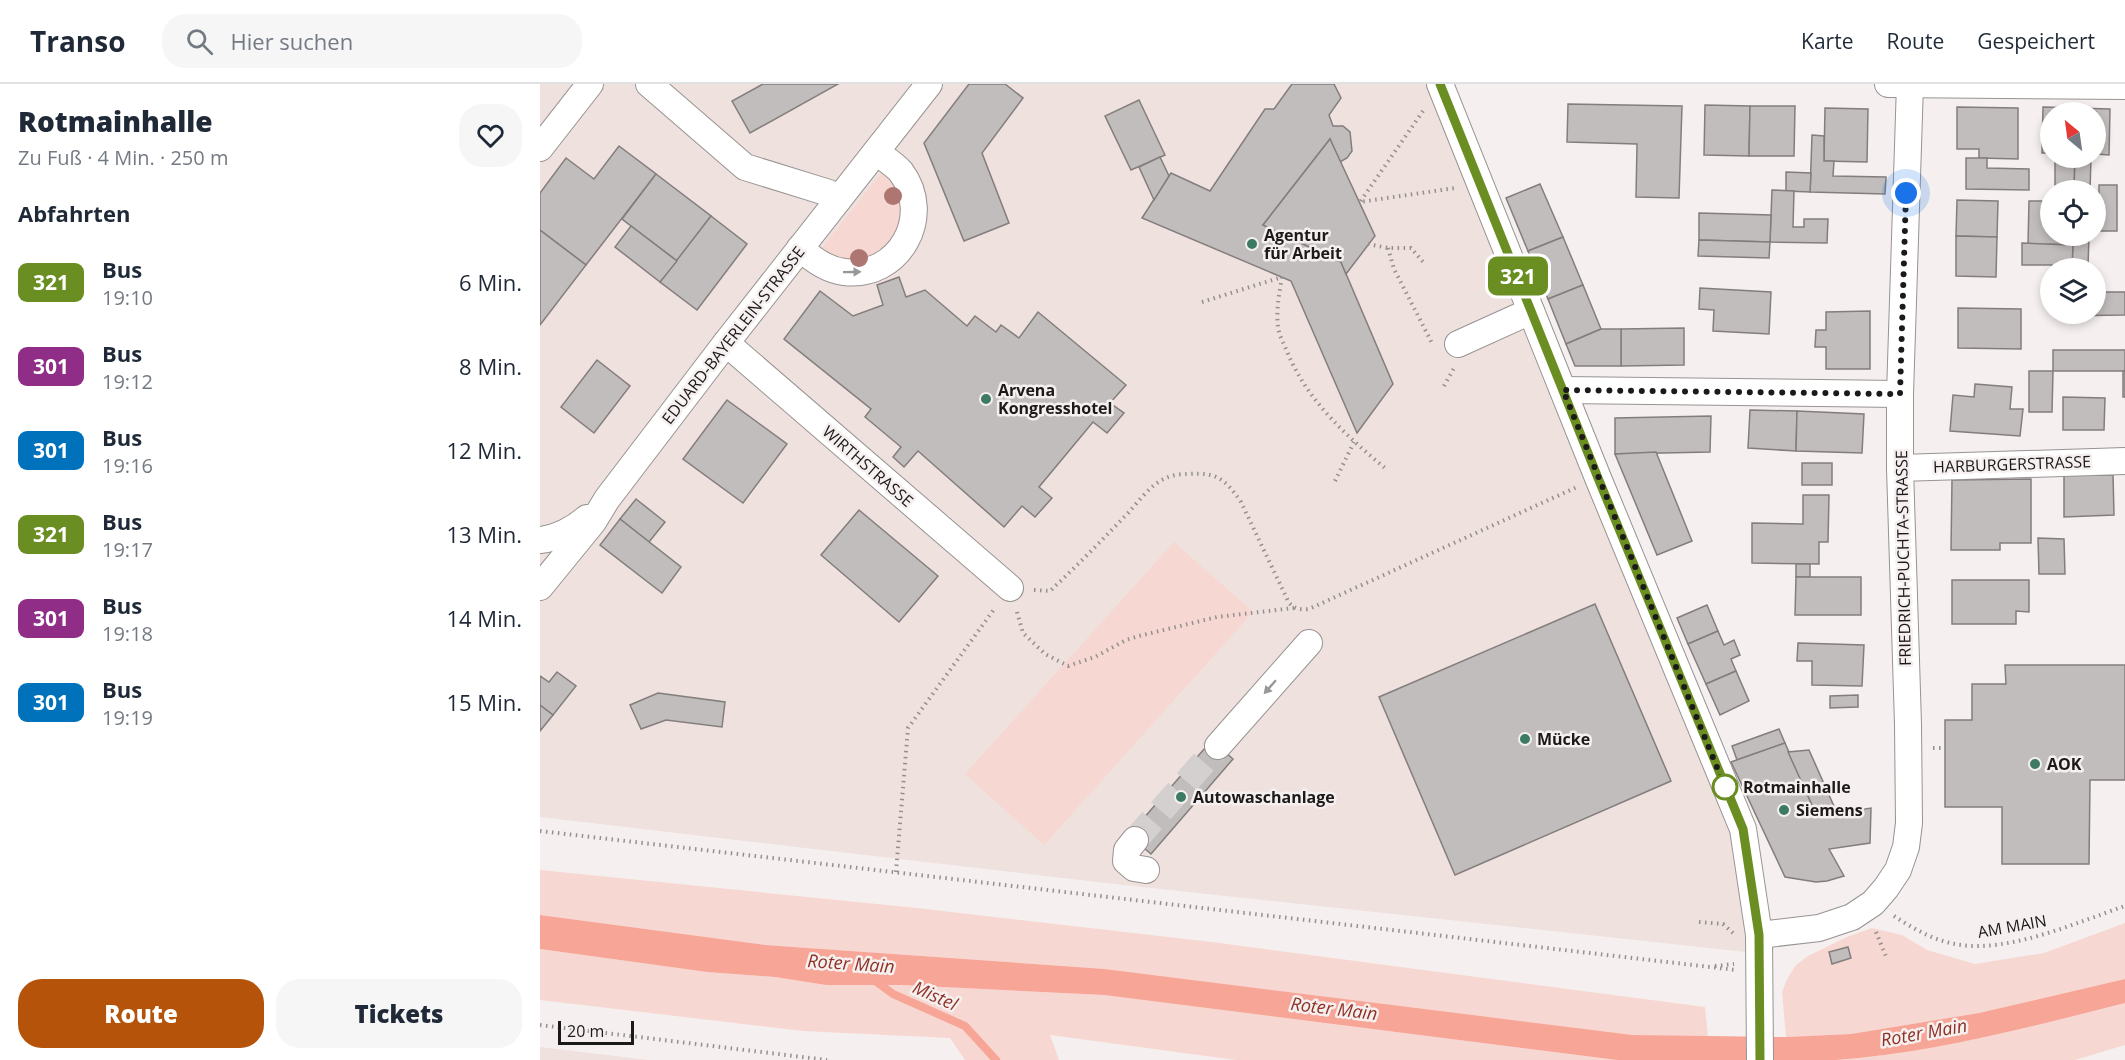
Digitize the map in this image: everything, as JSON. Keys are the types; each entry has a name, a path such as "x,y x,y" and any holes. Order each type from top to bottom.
{"street":[{"path":"540,148 590,84"},
{"path":"649,84 745,167 829,193 838,200"},
{"name":"EDUARD-BAYERLEIN-STRASSE","path":"540,587 593,522 726,343 929,84"},
{"path":"1888,84 2125,86"},
{"name":"FRIEDRICH-PUCHTA-STRASSE","path":"1759,935 1819,928 1852,917 1873,903 1898,870 1906,847 1909,823 1900,394 1910,84"},
{"path":"1441,85 1598,478 1743,829 1759,935 1760,1060"},
{"path":"800,248 823,266 842,272 856,273 883,265 902,250 913,227 913,197 901,172 876,152"},
{"path":"1451,354 1532,310"},
{"name":"WIRTHSTRASSE","path":"726,343 1010,588"},
{"path":"1563,390 1900,394"},
{"name":"HARBURGERSTRASSE","path":"1900,468 2125,461"},
{"path":"540,540 552,539 577,527 608,499"},
{"path":"1218,746 1309,643"},
{"path":"1135,840 1127,850 1126,861 1134,868 1146,870"}],"path":[{"path":"1441,85 1360,202 1480,184"},
{"path":"1368,244 1388,248 1411,248 1424,263"},
{"path":"1388,248 1394,269 1451,354 1444,386"},
{"path":"1202,302 1282,277 1278,298 1278,329 1290,360 1323,409 1354,442 1385,468"},
{"path":"1335,481 1354,442"},
{"path":"1010,588 1050,591 1157,483 1176,475 1206,473 1224,480 1241,502 1284,594 1294,608"},
{"path":"1010,588 1023,633 1045,654 1068,666 1095,657 1126,640 1217,617 1294,608 1309,609 1598,478"},
{"path":"896,872 908,728 1010,588"},
{"path":"540,831 1708,967"},
{"name":"AM MAIN","path":"1873,903 1935,939 1962,946 1997,944 2041,936 2125,906"},
{"path":"1698,922 1723,924"},
{"path":"540,1025 827,1060"}],"shaded area":[{"path":"540,84 1439,84 1741,829 1755,953 1105,883 540,817"},
{"path":"885,168 905,199 896,245 855,265 818,253"},
{"path":"1174,542 1253,612 1044,845 965,774"},
{"path":"540,870 917,908 1212,942 1705,1007 1708,1037 1633,1035 1105,969 765,945 540,915"},
{"path":"2125,923 2125,979 1979,1013 1851,1034 1786,1037 1782,992 1796,965 1808,956 1847,937 1872,928 1902,935 1927,950 1975,964 2044,953"},
{"path":"540,949 707,972 775,977 826,985 902,985 1104,995 1617,1060 1236,1060 1050,1035 1059,1060 965,1060 950,1038 803,1031 540,1000"},
{"path":"2125,1003 2125,1045 2075,1060 1836,1060 1873,1057 1945,1045 2018,1030"},
{"path":"540,1047 649,1060 540,1060"}],"water":[{"name":"Roter Main","path":"540,915 765,945 1105,969 1633,1035 1786,1037 1851,1034 1979,1013 2125,979 2125,1003 1982,1038 1873,1057 1836,1060 1617,1060 1104,995 902,985 826,985 775,977 707,972 540,949"}],"building":[{"path":"763,84 838,84 750,133 732,101"},
{"path":"969,84 1005,84 1023,98 982,153 1009,223 964,241 924,143"},
{"name":"Agentur für Arbeit","path":"1292,84 1334,84 1341,98 1329,115 1333,126 1343,126 1350,132 1352,151 1340,162 1330,139 1263,225 1341,262 1393,384 1357,433 1291,281 1142,218 1171,173 1210,191 1265,109 1274,109"},
{"path":"1139,100 1165,155 1131,170 1105,116"},
{"path":"1568,104 1682,106 1679,198 1636,197 1637,144 1567,142"},
{"path":"1705,105 1750,106 1749,156 1704,155"},
{"path":"1750,106 1795,106 1794,156 1749,156"},
{"path":"1957,107 2018,108 2018,159 1979,158 1979,149 1957,149"},
{"path":"1825,108 1868,109 1867,162 1824,161"},
{"path":"2106,109 2110,109 2109,155 2106,155"},
{"path":"1812,135 1824,136 1824,161 1834,161 1833,176 1886,177 1885,194 1810,192"},
{"path":"1330,139 1375,236 1346,274 1341,262 1263,225"},
{"path":"619,146 656,174 586,265 540,230 540,193 566,158 594,179"},
{"path":"1160,157 1169,176 1154,200 1139,167"},
{"path":"1966,158 1987,158 1987,168 2029,169 2029,190 1966,189"},
{"path":"2055,168 2075,168 2074,180 2055,180"},
{"path":"2075,168 2091,168 2090,180 2074,180"},
{"path":"1786,172 1811,173 1810,192 1786,191"},
{"path":"656,174 711,216 677,261 622,219"},
{"path":"1540,184 1563,237 1528,251 1506,198"},
{"path":"2106,185 2117,185 2117,231 2106,231"},
{"path":"1772,190 1794,191 1793,227 1804,227 1804,219 1828,219 1827,243 1770,242"},
{"path":"1957,200 1998,201 1997,237 1956,236"},
{"path":"2029,201 2040,201 2040,244 2028,244"},
{"path":"1699,213 1771,215 1770,242 1699,240"},
{"path":"711,216 747,244 697,310 660,282"},
{"path":"631,226 677,261 660,282 615,247"},
{"path":"540,230 586,265 540,325"},
{"path":"1956,236 1997,237 1996,277 1956,276"},
{"path":"1563,237 1583,285 1548,299 1528,251"},
{"path":"1699,240 1770,242 1769,258 1698,256"},
{"path":"2022,243 2040,244 2040,246 2073,246 2072,258 2040,258 2040,265 2022,265"},
{"path":"2073,246 2089,246 2088,258 2072,258"},
{"name":"Arvena Kongresshotel","path":"899,277 906,297 925,290 967,326 975,316 996,332 1001,325 1019,338 1038,312 1126,385 1110,403 1124,413 1107,433 1093,422 1039,487 1052,498 1035,517 1022,506 1004,527 918,451 904,467 893,457 901,447 865,417 871,409 784,339 820,291 853,316 883,305 877,285"},
{"path":"1583,285 1601,329 1566,344 1548,299"},
{"path":"1700,288 1771,292 1769,334 1713,331 1714,310 1699,309"},
{"path":"2106,292 2125,292 2125,315 2106,315"},
{"path":"1958,308 2021,309 2021,349 1958,348"},
{"path":"1870,311 1870,369 1826,369 1826,347 1815,347 1816,330 1826,330 1826,312"},
{"path":"1684,328 1684,365 1621,366 1621,329"},
{"path":"1601,329 1621,329 1621,366 1575,366 1566,344"},
{"path":"2053,350 2125,350 2125,371 2053,371"},
{"path":"597,360 630,386 594,433 561,407"},
{"path":"2029,371 2053,371 2052,412 2029,412"},
{"path":"2123,371 2125,371 2125,397 2123,397"},
{"path":"1975,384 2012,387 2010,409 2023,409 2020,436 1950,431 1953,395 1974,397"},
{"path":"2063,397 2105,398 2104,430 2063,430"},
{"path":"727,400 787,444 743,503 683,459"},
{"path":"1750,410 1797,411 1796,451 1748,448"},
{"path":"1797,411 1864,414 1862,453 1796,451"},
{"path":"1711,416 1710,452 1615,454 1615,418"},
{"path":"1656,452 1692,541 1657,555 1615,454"},
{"path":"1802,463 1832,463 1832,485 1802,485"},
{"path":"2064,475 2113,475 2114,515 2064,517"},
{"path":"2031,479 2031,543 2000,543 2000,550 1951,550 1952,480"},
{"path":"1803,495 1829,495 1828,542 1819,542 1819,564 1752,563 1752,523 1803,524"},
{"path":"636,499 665,522 649,542 620,519"},
{"path":"859,510 938,576 899,622 821,555"},
{"path":"620,519 681,567 662,593 600,545"},
{"path":"2038,538 2064,539 2065,574 2039,574"},
{"path":"1796,564 1810,564 1810,577 1796,577"},
{"path":"1796,577 1861,577 1861,615 1795,615"},
{"path":"1952,580 2029,580 2029,612 2016,611 2016,624 1952,624"},
{"name":"Mücke","path":"1595,604 1671,781 1455,875 1379,697"},
{"path":"1707,605 1718,631 1688,644 1677,618"},
{"path":"1718,631 1724,645 1734,640 1740,655 1731,659 1736,671 1706,684 1688,644"},
{"path":"1798,643 1864,645 1862,686 1812,685 1812,661 1797,661"},
{"name":"AOK","path":"2005,665 2125,665 2125,780 2090,780 2089,864 2002,864 2002,807 1945,807 1945,720 1972,720 1972,684 2006,684"},
{"path":"1736,671 1749,701 1720,715 1706,684"},
{"path":"557,672 576,686 553,715 540,705 540,676 549,682"},
{"path":"658,693 725,702 722,727 666,720 641,729 630,705"},
{"path":"1858,695 1858,707 1830,708 1830,696"},
{"path":"540,705 553,715 540,731"},
{"path":"1779,729 1785,743 1737,760 1732,746"},
{"name":"Autowaschanlage","path":"1212,740 1233,759 1151,854 1129,835"},
{"name":"Siemens","path":"1785,743 1817,816 1871,808 1870,843 1829,849 1844,876 1816,882 1785,877 1731,762"},
{"path":"1809,750 1837,813 1817,816 1788,752"},
{"path":"1848,947 1851,958 1832,964 1829,952"}],"waterway":[{"name":"Mistel","path":"874,980 893,994 965,1026 996,1060"}],"tunnel":[{"path":"1135,840 1218,746"}],"bus line":[{"name":"321","path":"1440,84 1598,478 1743,829 1759,935 1760,1060"}],"place":[{"name":"Agentur für Arbeit","path":"1252,244"},
{"name":"Arvena Kongresshotel","path":"986,399"},
{"name":"Mücke","path":"1525,739"},
{"name":"AOK","path":"2035,764"},
{"name":"Rotmainhalle","path":"1725,787"},
{"name":"Autowaschanlage","path":"1181,797"},
{"name":"Siemens","path":"1784,810"}],"route":[{"path":"1725,787 1563,390 1900,394 1906,193"}]}
